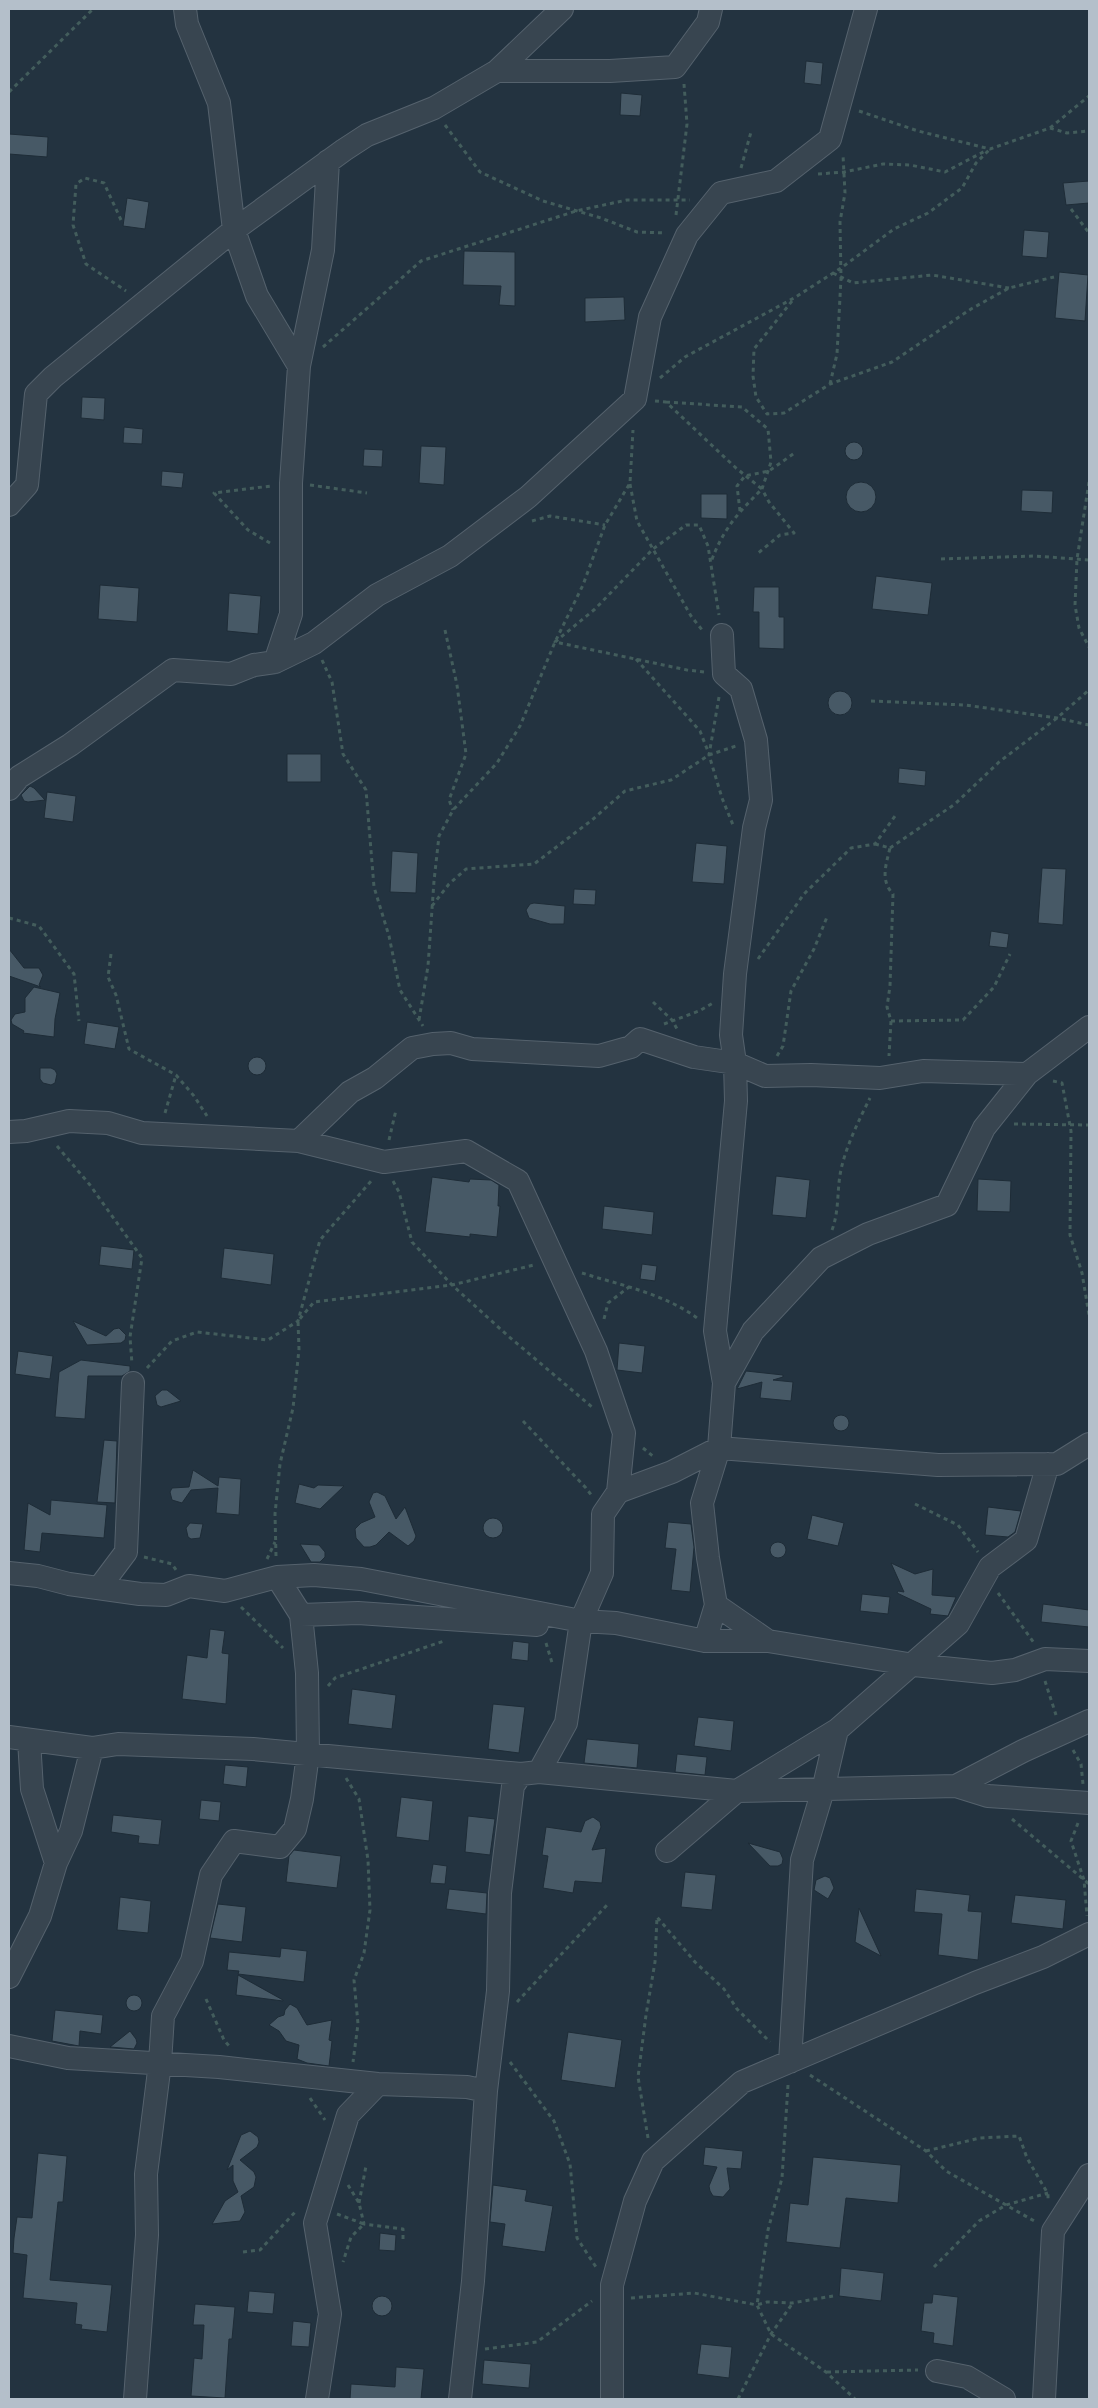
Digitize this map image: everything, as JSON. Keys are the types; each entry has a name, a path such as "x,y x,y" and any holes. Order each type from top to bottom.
{"street":[{"path":"185,9 187,24 219,103 234,230 257,296 300,359"},
{"path":"9,504 27,485 36,394 234,230 328,161 367,136 434,108 497,71 562,9"},
{"path":"497,71 610,71 675,67 708,22 711,9"},
{"path":"9,789 19,777 70,745 173,670 231,674 254,664 275,662 314,642 377,595 450,556 528,497 635,399 650,317 680,234 721,193 776,181 830,139 866,9"},
{"path":"275,662 291,614 291,484 300,359 323,250 328,161"},
{"path":"705,1641 716,1604 708,1558 702,1503 719,1448 724,1383 715,1331 736,1102 735,1063 731,1035 734,991 751,847 761,800 756,740 740,689 724,674 715,636"},
{"path":"724,1383 753,1331 821,1258 868,1234 947,1205 984,1128 1027,1074 1089,1027"},
{"path":"299,1141 350,1092 375,1078 412,1048 433,1044 452,1043 472,1049 599,1056 631,1047 640,1039 694,1057 735,1063 766,1076 811,1074 880,1078 923,1071 1027,1074"},
{"path":"9,1132 26,1131 69,1121 108,1123 142,1133 299,1141 384,1162 466,1151 518,1181 559,1266 596,1351 624,1433 618,1492 603,1514 602,1573 581,1621 566,1723 530,1773 513,1786 503,1874 498,1991 486,2091 473,2281 460,2399"},
{"path":"99,1588 126,1552 134,1383"},
{"path":"618,1492 672,1472 719,1448 938,1465 1057,1464 1089,1444"},
{"path":"667,1851 737,1791 837,1730 914,1665 958,1624 990,1567 1026,1540 1048,1464"},
{"path":"9,1573 38,1576 140,1594 166,1594 188,1586 224,1591 278,1577 314,1576 361,1579 581,1621 616,1623 705,1641 768,1641 914,1665 992,1673 1015,1670 1045,1658 1089,1661"},
{"path":"135,2399 147,2235 146,2174 160,2063 163,2016 192,1961 211,1875 234,1841 280,1847 294,1829 302,1799 308,1754 308,1673 302,1615 278,1577"},
{"path":"716,1604 768,1641"},
{"path":"302,1615 358,1613 542,1626 581,1621"},
{"path":"956,1786 1023,1751 1089,1721"},
{"path":"790,2062 802,1860 823,1790 837,1730"},
{"path":"56,1863 32,1789 19,1738 92,1748 118,1744 252,1749 737,1791 956,1786 988,1796 1088,1803"},
{"path":"9,1977 40,1916 56,1863 70,1831 92,1748"},
{"path":"612,2399 612,2285 635,2201 653,2161 742,2082 975,1983 1043,1957 1089,1934"},
{"path":"9,2046 68,2058 251,2070 378,2084 467,2087 486,2091"},
{"path":"317,2399 330,2314 326,2287 307,2215 340,2142 348,2116 378,2084"},
{"path":"1044,2399 1053,2231 1089,2175"},
{"path":"937,2371 967,2377 1004,2399"}],"path":[{"path":"9,92 93,9"},
{"path":"434,108 456,143 480,172 542,201 638,232 680,234 677,199 687,124 683,75 675,67"},
{"path":"811,175 844,172 882,164 910,165 945,172 990,149 1050,128 1089,96"},
{"path":"840,105 918,131 990,149"},
{"path":"1050,128 1067,133 1089,131"},
{"path":"300,359 326,347 421,261 576,211 627,200 699,200 721,193 737,180 752,132"},
{"path":"715,636 691,616 637,521 630,484 635,399 685,357 794,298 841,268 894,229 928,213 962,188 976,163 990,149"},
{"path":"830,384 837,354 841,278 840,222 845,194 842,153"},
{"path":"121,220 104,184 85,178 76,184 73,224 86,264 126,291 140,307"},
{"path":"1071,210 1089,233"},
{"path":"833,273 853,284 932,275 1009,288"},
{"path":"794,298 754,349 753,376 756,397 767,414 784,414 830,384 892,362 971,309 1009,288 1054,277"},
{"path":"635,399 742,407 768,430 772,462 762,489 740,511 720,538 710,563"},
{"path":"666,402 745,476 762,489 769,502 794,533 780,535 758,554"},
{"path":"740,511 737,486 745,476 769,470 796,452"},
{"path":"1089,482 1077,559 1075,605 1079,628 1089,647"},
{"path":"291,557 248,530 214,493 291,484 367,493"},
{"path":"419,1020 428,966 439,836 453,810 498,763 516,733 555,642 583,585 605,525 630,484"},
{"path":"506,514 528,522 550,516 605,525"},
{"path":"555,642 595,609 653,549 686,525 699,525 708,546 715,636"},
{"path":"941,560 1035,556 1089,560"},
{"path":"445,630 457,685 466,754 449,800 453,810"},
{"path":"314,642 332,682 343,754 366,790 374,887 389,936 400,990 433,1044"},
{"path":"555,642 687,670 724,674 709,755"},
{"path":"635,659 700,731 734,828 751,847"},
{"path":"821,1258 837,1216 840,1174 858,1122 888,1066 891,1049 891,1022 887,1007 890,986 893,894 886,886 884,873 890,848 955,804 999,762 1057,718 1089,690"},
{"path":"871,701 965,704 1057,718 1089,725"},
{"path":"432,906 449,884 466,869 534,864 592,820 625,791 671,780 709,755 756,740"},
{"path":"875,844 895,816"},
{"path":"758,960 804,894 851,848 875,844 890,848"},
{"path":"766,1076 783,1046 791,991 814,949 827,917"},
{"path":"9,918 39,926 74,974 78,1021"},
{"path":"111,954 108,977 116,995 129,1049 176,1075 194,1096 224,1138"},
{"path":"891,1022 963,1020 994,987 1010,954"},
{"path":"640,1039 672,1020 699,1011 734,991"},
{"path":"1027,1074 1062,1083 1070,1124 1070,1235 1082,1272 1089,1315"},
{"path":"142,1133 162,1125 176,1075"},
{"path":"278,1577 275,1514 280,1464 293,1408 299,1349 298,1321 320,1240 375,1177 384,1162 396,1110"},
{"path":"984,1128 1012,1124 1089,1125"},
{"path":"55,1143 90,1185 142,1258 130,1337 134,1383"},
{"path":"384,1162 399,1192 412,1242 452,1285 506,1335 593,1408"},
{"path":"134,1383 172,1341 197,1332 268,1340 298,1321 314,1302 452,1285 532,1265 559,1266 629,1288 684,1308 715,1331"},
{"path":"596,1351 608,1303 629,1288"},
{"path":"523,1421 586,1488 603,1514"},
{"path":"624,1433 672,1472"},
{"path":"915,1504 958,1525 990,1567 997,1592 1045,1658 1045,1684 1063,1734 1081,1764 1088,1803 1071,1841 1084,1880 1089,1934"},
{"path":"126,1552 172,1564 188,1586"},
{"path":"308,1709 335,1678 448,1639"},
{"path":"332,1756 359,1799 368,1860 370,1910 364,1953 354,1980 358,2024 350,2080"},
{"path":"988,1796 1089,1884"},
{"path":"512,2008 607,1905"},
{"path":"653,2161 643,2116 638,2077 646,2015 656,1962 657,1917 696,1962 724,1989 737,2009 790,2062 926,2151 946,2171 1053,2231"},
{"path":"206,1999 224,2040 251,2070"},
{"path":"490,2046 502,2052 554,2121 570,2164 577,2238 592,2262 627,2299 694,2293 757,2305 767,2302 792,2303 833,2296"},
{"path":"790,2062 782,2178 768,2230 757,2305 771,2334 826,2372 855,2399"},
{"path":"302,2095 310,2099 340,2142"},
{"path":"926,2151 980,2138 1019,2136 1027,2158 1048,2194 1053,2231"},
{"path":"359,2203 362,2196 366,2166"},
{"path":"346,2182 359,2203 364,2224"},
{"path":"934,2267 979,2221 1006,2205 1055,2191"},
{"path":"244,2252 260,2250 307,2215 331,2212 364,2224 402,2229 403,2240"},
{"path":"326,2287 346,2257 351,2237 364,2224"},
{"path":"465,2352 537,2342 581,2311 612,2285"},
{"path":"738,2399 771,2334 792,2303"},
{"path":"826,2372 937,2371"}],"building":[{"path":"806,61 823,63 821,85 804,83"},
{"path":"621,93 642,95 640,116 620,115"},
{"path":"9,134 48,137 47,157 9,154"},
{"path":"1089,181 1089,203 1066,205 1063,183"},
{"path":"127,198 149,202 145,229 123,226"},
{"path":"1024,230 1049,232 1047,258 1022,256"},
{"path":"464,251 515,252 515,306 499,305 501,286 463,285"},
{"path":"1059,272 1088,275 1085,321 1055,318"},
{"path":"624,297 625,320 585,322 585,298"},
{"path":"82,397 105,398 104,420 81,418"},
{"path":"124,427 143,429 142,444 123,443"},
{"path":"854,442 860,445 863,451 860,457 854,460 848,457 845,451 848,445"},
{"path":"421,446 446,447 444,485 419,483"},
{"path":"364,449 383,450 382,467 363,466"},
{"path":"162,471 184,473 182,488 161,486"},
{"path":"861,482 872,486 876,497 872,508 861,512 850,508 846,497 850,486"},
{"path":"1022,490 1053,491 1052,513 1021,511"},
{"path":"701,494 727,494 727,519 701,518"},
{"path":"876,576 932,583 928,615 872,609"},
{"path":"100,585 139,588 137,622 98,619"},
{"path":"754,587 779,587 779,617 784,617 784,649 759,648 759,612 753,612"},
{"path":"229,593 261,596 258,634 227,631"},
{"path":"840,691 845,692 851,698 851,708 845,714 840,715 835,714 829,708 828,703 829,698 835,692"},
{"path":"287,754 321,754 321,782 287,782"},
{"path":"899,768 926,771 925,786 898,783"},
{"path":"30,786 45,800 24,801 21,795"},
{"path":"47,792 76,796 73,822 44,818"},
{"path":"696,843 727,846 724,884 692,882"},
{"path":"392,851 418,853 416,893 390,892"},
{"path":"1042,868 1066,869 1063,925 1038,923"},
{"path":"574,889 596,890 595,905 573,904"},
{"path":"530,904 565,906 564,924 550,924 529,918 526,910"},
{"path":"991,931 1009,934 1007,948 989,946"},
{"path":"9,949 24,968 39,968 43,975 39,985 41,987 9,976"},
{"path":"34,987 60,993 54,1037 23,1033 24,1031 12,1024 11,1020 15,1014 25,1012 25,998"},
{"path":"87,1022 119,1027 115,1049 84,1044"},
{"path":"253,1057 261,1057 266,1062 264,1073 253,1075 248,1070 248,1062"},
{"path":"40,1068 55,1070 57,1074 55,1083 51,1085 43,1083 40,1079"},
{"path":"776,1176 810,1180 806,1218 772,1215"},
{"path":"432,1177 469,1182 470,1179 491,1180 499,1185 498,1206 500,1206 497,1237 470,1234 470,1237 425,1232"},
{"path":"978,1179 1011,1181 1010,1212 977,1211"},
{"path":"604,1206 654,1212 652,1235 602,1229"},
{"path":"101,1246 134,1250 132,1269 99,1265"},
{"path":"224,1248 274,1254 271,1285 221,1278"},
{"path":"642,1264 657,1266 655,1281 640,1279"},
{"path":"73,1321 106,1336 114,1329 119,1328 126,1335 125,1340 121,1343 87,1345"},
{"path":"619,1343 645,1346 642,1373 617,1370"},
{"path":"18,1351 53,1356 50,1379 15,1374"},
{"path":"81,1360 130,1366 130,1371 122,1376 88,1376 85,1419 55,1417 59,1372"},
{"path":"746,1371 783,1375 783,1377 773,1380 793,1382 791,1401 760,1398 762,1382 737,1389"},
{"path":"162,1390 167,1390 181,1401 161,1407 157,1405 155,1396"},
{"path":"841,1415 847,1417 849,1423 847,1429 841,1431 835,1429 833,1423 835,1417"},
{"path":"104,1440 117,1441 115,1503 97,1502"},
{"path":"193,1470 218,1486 219,1477 241,1479 239,1515 216,1513 218,1488 191,1490 182,1503 172,1500 170,1492 172,1488 189,1487"},
{"path":"299,1484 314,1488 318,1485 344,1486 320,1509 295,1503"},
{"path":"377,1492 385,1496 396,1519 405,1507 416,1536 414,1541 408,1546 389,1532 376,1545 370,1547 364,1547 356,1538 355,1529 361,1523 375,1517 369,1502 373,1493"},
{"path":"51,1500 107,1505 104,1538 42,1533 40,1552 24,1550 28,1503 50,1515"},
{"path":"988,1507 1021,1511 1015,1532 1008,1537 985,1535"},
{"path":"812,1515 844,1523 838,1546 807,1539"},
{"path":"493,1518 500,1521 503,1528 500,1535 493,1538 486,1535 483,1528 486,1521"},
{"path":"668,1522 691,1524 694,1547 690,1592 671,1590 676,1549 665,1548"},
{"path":"190,1523 203,1524 200,1538 191,1539 188,1537 186,1528"},
{"path":"778,1542 784,1544 786,1550 784,1556 778,1558 772,1556 770,1550 772,1544"},
{"path":"300,1544 319,1545 325,1552 325,1557 320,1562 311,1562"},
{"path":"891,1563 915,1574 933,1569 932,1595 956,1597 948,1616 930,1614 931,1609 897,1593 898,1591 904,1592"},
{"path":"862,1594 890,1597 888,1614 860,1611"},
{"path":"1043,1604 1089,1610 1089,1627 1041,1622"},
{"path":"210,1629 225,1631 222,1653 229,1654 226,1704 182,1699 187,1655 207,1658"},
{"path":"513,1641 529,1643 528,1661 511,1659"},
{"path":"352,1689 396,1695 392,1729 348,1724"},
{"path":"493,1704 525,1707 519,1753 488,1749"},
{"path":"698,1717 734,1721 731,1751 694,1746"},
{"path":"587,1739 639,1744 637,1768 584,1763"},
{"path":"677,1754 707,1757 705,1775 675,1772"},
{"path":"225,1765 248,1767 246,1787 223,1784"},
{"path":"401,1797 433,1801 429,1841 396,1837"},
{"path":"201,1800 221,1802 219,1821 199,1819"},
{"path":"113,1815 162,1820 159,1845 138,1843 139,1836 111,1832"},
{"path":"468,1816 495,1819 490,1855 465,1852"},
{"path":"593,1817 600,1822 601,1827 592,1850 606,1848 602,1883 575,1881 573,1893 543,1888 548,1856 542,1855 546,1827 581,1832 585,1821"},
{"path":"748,1843 780,1852 783,1859 782,1864 770,1866"},
{"path":"294,1850 341,1856 337,1888 286,1882 289,1856"},
{"path":"433,1864 447,1866 445,1884 430,1883"},
{"path":"685,1872 716,1875 712,1910 681,1907"},
{"path":"825,1876 830,1878 834,1888 828,1899 814,1890 816,1880"},
{"path":"449,1889 487,1893 486,1914 446,1909"},
{"path":"916,1889 970,1895 968,1911 982,1912 978,1960 938,1955 942,1914 914,1912"},
{"path":"1015,1895 1066,1900 1063,1929 1011,1923"},
{"path":"120,1897 151,1901 148,1933 117,1930"},
{"path":"218,1904 246,1907 242,1942 210,1938"},
{"path":"859,1908 881,1956 855,1942"},
{"path":"281,1948 307,1951 304,1982 238,1974 239,1971 227,1970 229,1952 280,1957"},
{"path":"238,1975 283,2000 283,2001 236,1995"},
{"path":"134,1995 140,1997 142,2003 140,2009 134,2011 128,2009 126,2003 128,1997"},
{"path":"290,2004 297,2008 307,2025 332,2020 329,2040 332,2041 329,2066 307,2063 297,2059 299,2045 286,2041 279,2031 269,2025 278,2017 284,2015 285,2010"},
{"path":"55,2010 103,2015 101,2034 80,2031 79,2046 52,2041"},
{"path":"130,2031 137,2043 134,2049 110,2047"},
{"path":"568,2032 622,2040 615,2088 561,2080"},
{"path":"250,2131 258,2137 259,2142 257,2147 240,2160 254,2172 256,2177 254,2187 241,2196 245,2212 240,2221 212,2224 225,2201 238,2192 233,2181 233,2165 227,2170 241,2135"},
{"path":"705,2147 743,2151 741,2169 727,2168 730,2189 723,2197 713,2196 710,2191 709,2186 717,2167 703,2165"},
{"path":"38,2153 67,2156 63,2202 58,2202 50,2280 112,2285 107,2332 81,2329 82,2325 75,2324 77,2303 23,2298 27,2255 13,2253 14,2238 17,2217 32,2218"},
{"path":"813,2157 901,2165 898,2203 846,2198 840,2248 786,2242 790,2203 808,2205"},
{"path":"493,2185 527,2190 525,2201 553,2206 545,2252 502,2246 505,2224 490,2222"},
{"path":"380,2233 396,2235 395,2251 379,2250"},
{"path":"841,2268 884,2273 881,2301 839,2296"},
{"path":"249,2291 275,2293 273,2314 247,2312"},
{"path":"933,2294 958,2297 953,2346 933,2343 934,2333 921,2331 924,2303 932,2303"},
{"path":"382,2296 389,2299 392,2306 389,2313 382,2316 375,2313 372,2306 375,2299"},
{"path":"195,2304 235,2307 232,2339 229,2339 225,2398 191,2396 194,2358 202,2359 204,2325 193,2325"},
{"path":"293,2321 311,2323 309,2347 291,2346"},
{"path":"701,2344 732,2347 729,2378 697,2374"},
{"path":"484,2360 531,2364 529,2388 482,2384"},
{"path":"396,2367 424,2369 421,2399 350,2399 351,2384 395,2387"}]}
